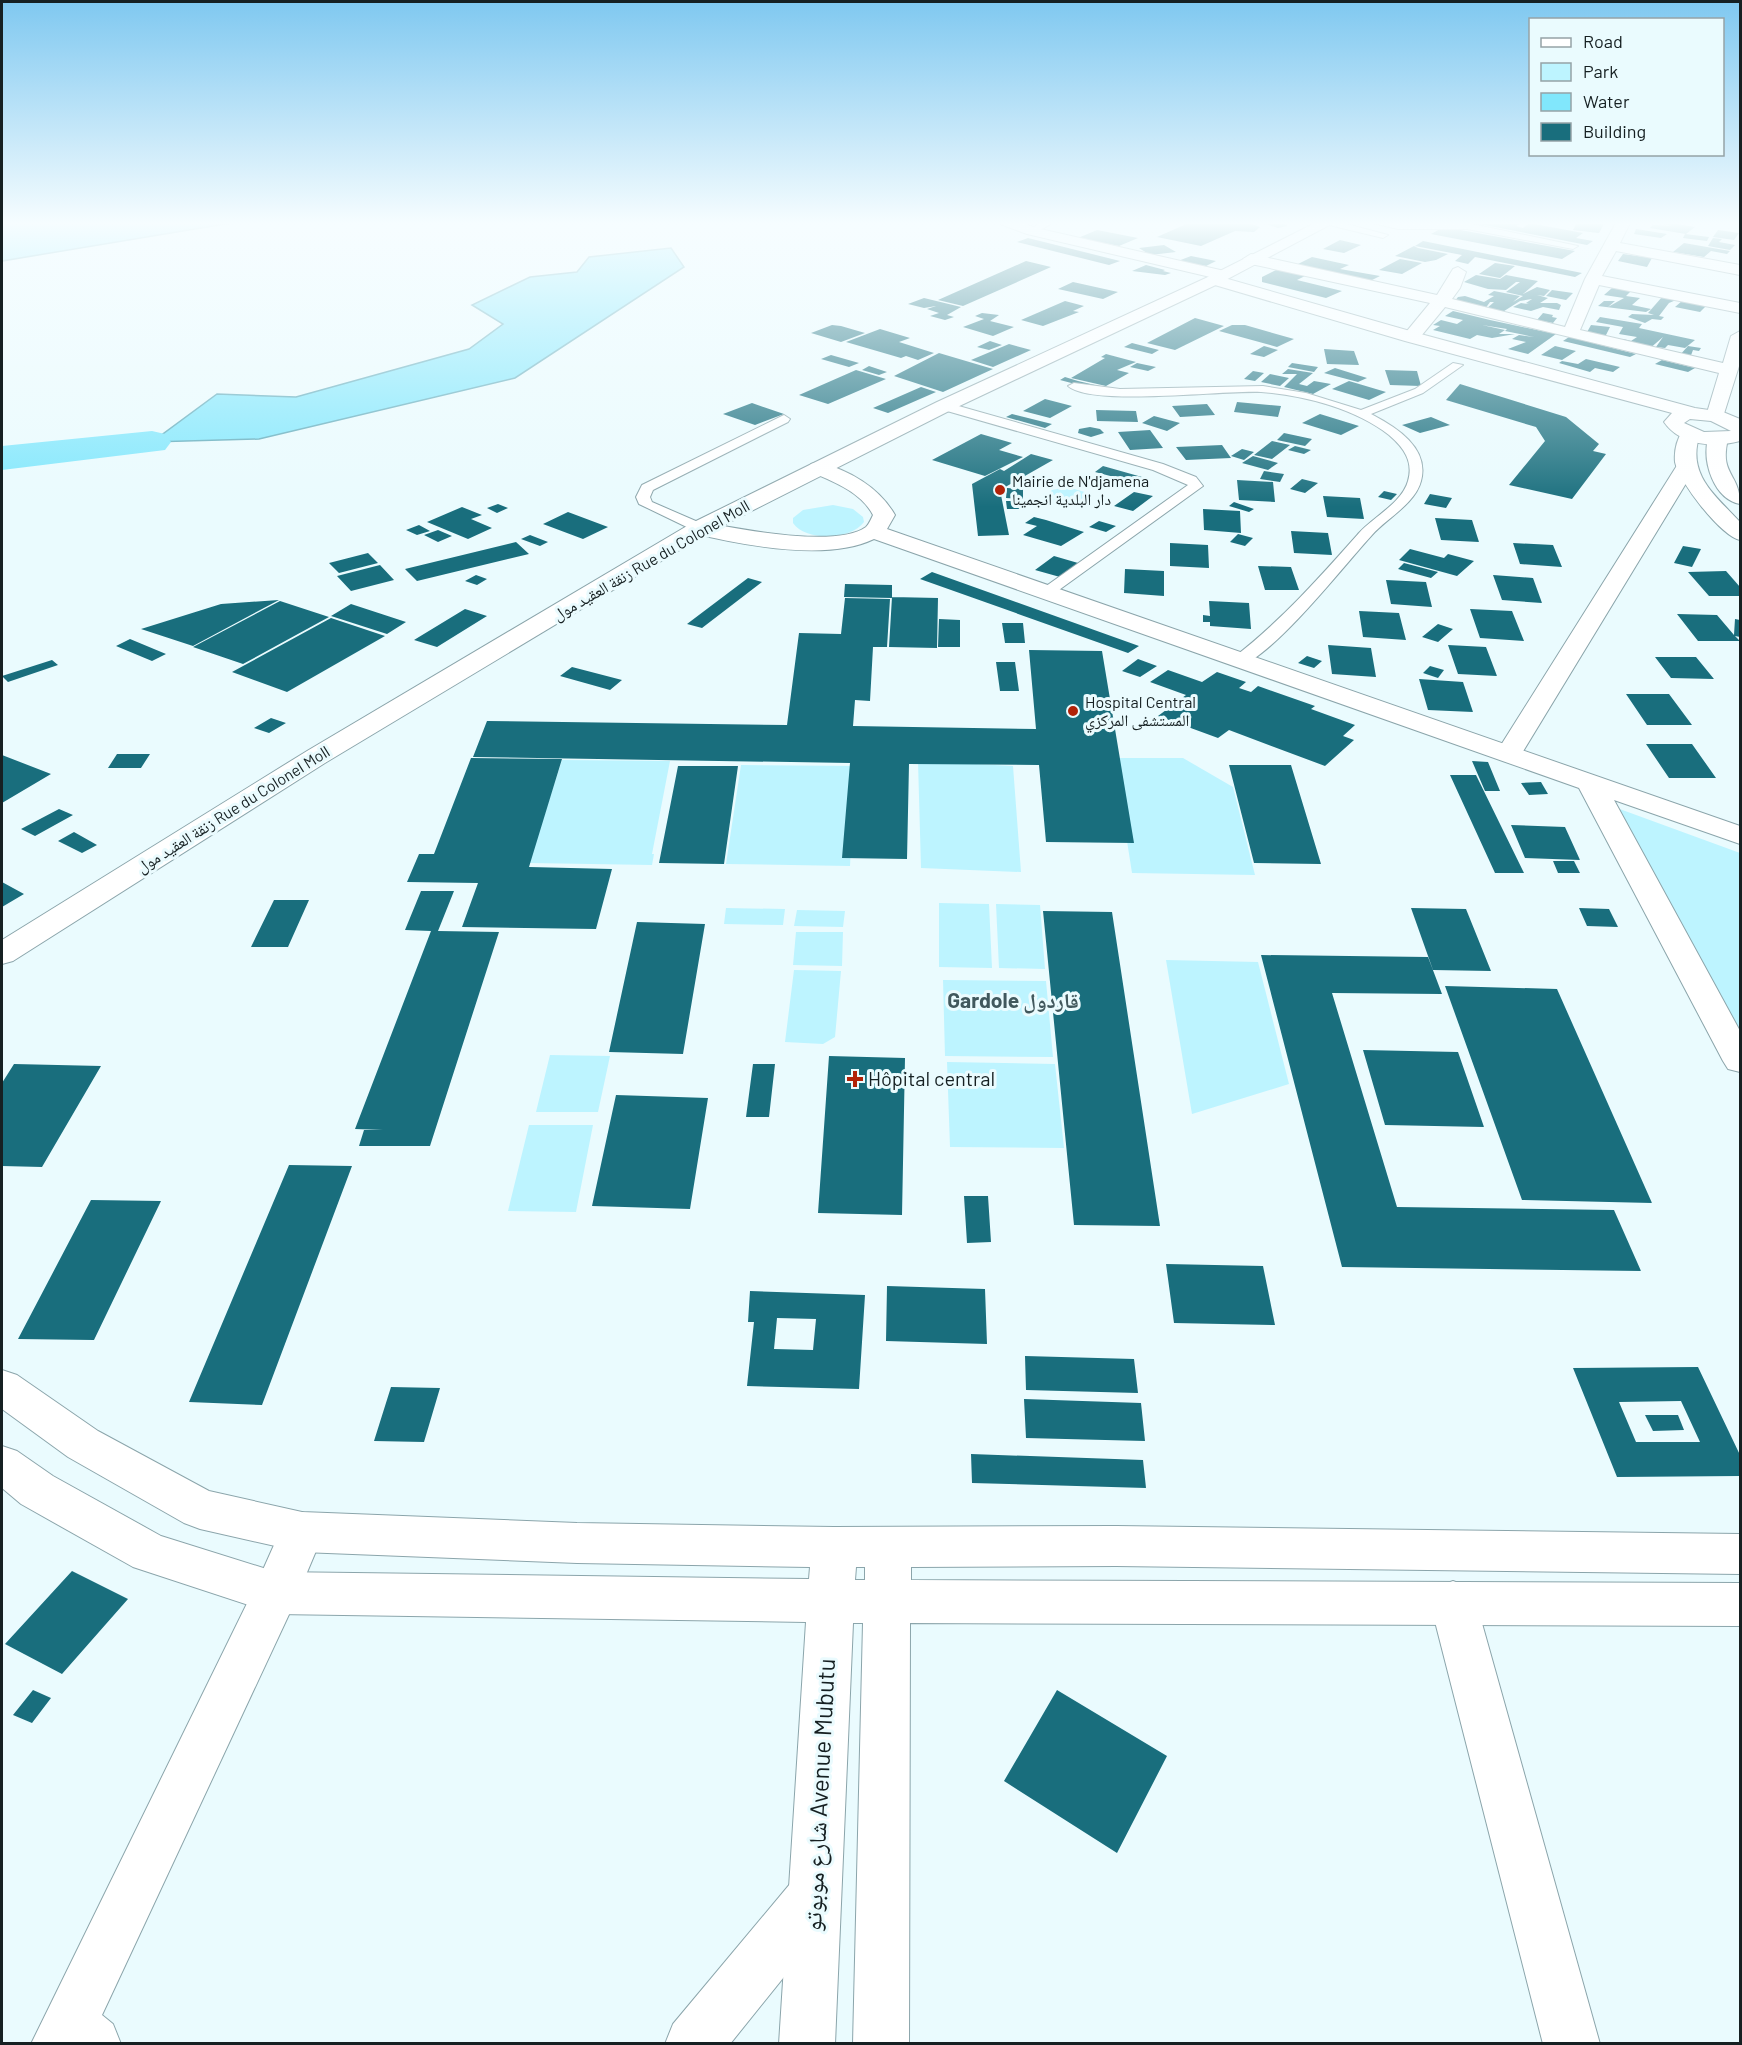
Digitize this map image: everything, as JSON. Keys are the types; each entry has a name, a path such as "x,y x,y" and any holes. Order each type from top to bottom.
{"street":[{"name":"زنقة العقيد مول Rue du Colonel Moll","path":"2,954 316,757 700,528 944,406 1134,316"},
{"path":"1289,316 1626,410 1682,430 1733,436"},
{"path":"1345,316 1411,337 1730,421 1733,436"},
{"path":"1411,337 1429,316"},
{"path":"1506,316 1733,376"},
{"path":"1571,332 1577,316"},
{"path":"1740,336 1733,376 1706,415 1675,419 1682,430 1682,455 1686,467 1694,481 1740,534"},
{"path":"1733,436 1713,456 1714,464 1740,498"},
{"path":"1509,753 1686,467"},
{"path":"700,528 810,543 853,540 875,532 882,525 884,515 878,504 850,484 818,468"},
{"path":"875,532 1740,835"},
{"path":"1590,782 1740,1061"},
{"path":"2,1387 83,1444 200,1509 302,1532 577,1543 834,1547 1116,1546 1740,1554"},
{"path":"2,1464 38,1490 149,1553 276,1593 580,1595 886,1602 1453,1602 1740,1605"},
{"path":"74,2037 302,1532"},
{"path":"881,2043 888,1546"},
{"name":"شارع موبوتو Avenue Mubutu","path":"807,2043 834,1547"},
{"path":"1453,1602 1572,2043"},
{"path":"693,2043 814,1897"}],"lane":[{"path":"1361,414 1419,391 1457,364"},
{"path":"1074,386 1101,393 1131,394 1224,387 1266,389 1308,396 1361,414 1401,436 1414,452 1416,477 1406,497 1372,527 1324,583 1267,640 1239,661"},
{"path":"944,406 1158,467 1191,480 1196,486 1047,592"},
{"path":"700,528 646,504 643,497 647,488 784,419"}],"green space":[{"path":"1068,487 1091,494 1092,501 1081,506 1067,507 1055,504 1045,497 1052,490"},
{"path":"833,505 853,509 863,517 864,522 849,532 828,536 808,533 793,523 793,518 803,510"},
{"path":"1114,758 1183,758 1233,787 1255,875 1132,873"},
{"path":"562,760 670,761 652,854 654,854 652,865 529,863"},
{"path":"918,761 1013,766 1021,872 921,868"},
{"path":"741,765 855,766 850,866 726,864"},
{"path":"1606,804 1740,853 1740,1030"},
{"path":"939,903 989,904 992,968 939,967"},
{"path":"996,904 1040,905 1045,969 999,968"},
{"path":"726,908 785,909 783,925 724,924"},
{"path":"797,910 845,911 843,927 794,926"},
{"path":"796,932 843,932 842,966 793,965"},
{"path":"1166,960 1258,962 1289,1084 1192,1114"},
{"path":"794,970 841,971 835,1037 823,1044 785,1042"},
{"path":"943,980 1046,981 1053,1057 945,1056"},
{"path":"550,1055 610,1056 598,1112 536,1112"},
{"path":"947,1062 1055,1064 1064,1148 950,1147"},
{"path":"529,1125 593,1125 576,1212 508,1211"}],"water":[{"path":"491,316 609,316 515,378 259,439 152,442 217,394 296,397 469,349 503,324"}],"building":[{"path":"932,316 954,317 945,320"},
{"path":"976,316 997,316 990,321 1014,327 993,336 963,327 984,319"},
{"path":"1029,316 1068,316 1043,326 1021,320"},
{"path":"1447,316 1475,316 1556,334 1528,354 1508,349 1526,342 1512,339 1519,335 1534,337 1505,331 1507,329 1482,325 1505,330 1499,334 1515,334 1492,338 1477,335 1470,339 1433,330 1440,326 1433,325 1441,320 1457,324 1463,320"},
{"path":"1540,316 1557,318 1553,323 1537,320"},
{"path":"1600,317 1642,324 1639,328 1695,340 1685,348 1668,345 1665,348 1656,347 1663,337 1648,350 1618,342 1623,339 1631,341 1637,337 1619,334 1623,327 1596,322"},
{"path":"1628,317 1664,317 1661,320 1652,319 1645,323"},
{"path":"1195,318 1224,326 1175,350 1147,343"},
{"path":"832,325 865,333 841,342 811,333"},
{"path":"1232,325 1245,325 1294,339 1277,347 1219,331"},
{"path":"1591,325 1610,327 1605,337 1586,334"},
{"path":"880,329 910,338 899,342 934,353 918,360 906,356 901,358 846,342"},
{"path":"1569,337 1636,354 1630,357 1563,341"},
{"path":"990,341 1002,345 989,350 977,347"},
{"path":"1132,343 1159,350 1152,354 1124,347"},
{"path":"1009,344 1031,350 993,367 971,360"},
{"path":"1264,346 1278,350 1264,357 1250,354"},
{"path":"1555,346 1576,351 1562,360 1541,355"},
{"path":"1688,346 1701,348 1699,351 1693,350 1690,358 1679,356"},
{"path":"1324,349 1354,351 1359,365 1327,364"},
{"path":"939,353 993,369 943,392 894,376"},
{"path":"1106,354 1136,362 1117,370 1129,373 1106,386 1071,378 1105,358 1101,357"},
{"path":"831,355 859,363 849,367 821,359"},
{"path":"1586,359 1620,367 1613,372 1595,368 1590,372 1559,363 1562,361 1578,364"},
{"path":"1662,360 1695,368 1688,372 1655,364"},
{"path":"1137,363 1156,367 1148,371 1130,367"},
{"path":"1292,363 1318,367 1314,372 1288,367"},
{"path":"869,366 887,372 879,375 862,370"},
{"path":"1335,368 1367,378 1358,382 1324,373"},
{"path":"1288,369 1313,373 1299,384 1307,386 1314,381 1331,384 1313,394 1284,387 1297,374 1282,374"},
{"path":"856,370 886,379 828,404 799,395"},
{"path":"1385,370 1417,371 1421,386 1390,385"},
{"path":"1253,371 1264,373 1255,381 1244,379"},
{"path":"1270,374 1289,378 1280,386 1261,382"},
{"path":"1065,377 1099,386 1094,389 1060,380"},
{"path":"1349,381 1386,392 1369,400 1332,389"},
{"path":"1460,384 1566,417 1599,444 1593,451 1606,454 1572,499 1509,485 1545,441 1536,427 1446,400"},
{"path":"921,387 936,392 888,413 873,408"},
{"path":"1045,399 1072,406 1050,418 1023,411"},
{"path":"1237,402 1281,406 1278,417 1234,412"},
{"path":"752,403 784,414 755,425 723,414"},
{"path":"1207,404 1215,415 1180,417 1172,406"},
{"path":"1096,410 1136,411 1138,422 1097,421"},
{"path":"1012,414 1052,424 1045,428 1006,417"},
{"path":"1320,414 1359,426 1341,435 1302,423"},
{"path":"1154,416 1180,423 1167,431 1142,423"},
{"path":"1431,417 1450,425 1420,433 1402,425"},
{"path":"1090,427 1100,429 1104,433 1091,437 1078,433 1079,429"},
{"path":"1150,430 1163,448 1130,450 1118,432"},
{"path":"1284,433 1312,439 1305,446 1277,440"},
{"path":"981,434 1012,443 999,450 1023,457 985,476 932,460"},
{"path":"1272,441 1290,445 1272,459 1254,455"},
{"path":"1222,445 1231,458 1186,460 1176,447"},
{"path":"1295,446 1311,450 1304,454 1288,450"},
{"path":"1242,449 1254,452 1244,460 1231,456"},
{"path":"1031,454 1053,460 1000,490 1009,535 978,536 972,484 1000,469 1004,471"},
{"path":"1253,456 1278,463 1268,470 1242,463"},
{"path":"1103,466 1149,479 1141,484 1095,472"},
{"path":"1264,471 1284,474 1280,482 1260,479"},
{"path":"1302,479 1318,483 1305,493 1290,489"},
{"path":"1237,480 1273,482 1275,502 1239,500"},
{"path":"1007,488 1023,489 1023,499 1006,498"},
{"path":"1384,491 1397,494 1391,500 1378,497"},
{"path":"1134,492 1153,496 1133,511 1114,506"},
{"path":"1430,494 1452,498 1446,508 1424,504"},
{"path":"1323,496 1360,498 1364,519 1327,517"},
{"path":"1006,501 1021,501 1021,509 1007,509"},
{"path":"1234,502 1254,509 1249,512 1229,506"},
{"path":"498,504 508,508 497,513 487,508"},
{"path":"462,507 482,515 471,519 492,528 468,539 427,522"},
{"path":"1203,509 1240,511 1241,533 1204,530"},
{"path":"568,512 608,527 583,539 543,524"},
{"path":"1034,517 1084,532 1061,546 1023,535 1037,526 1025,523"},
{"path":"1435,518 1472,520 1479,542 1441,540"},
{"path":"1099,521 1116,526 1106,532 1089,527"},
{"path":"419,525 430,531 417,535 406,530"},
{"path":"438,530 452,536 438,542 424,535"},
{"path":"1291,531 1328,533 1332,555 1294,553"},
{"path":"1238,534 1253,538 1245,546 1230,542"},
{"path":"530,535 548,542 540,546 521,539"},
{"path":"516,542 529,554 417,581 405,569"},
{"path":"1170,543 1208,545 1209,568 1170,566"},
{"path":"1513,543 1553,545 1562,567 1520,564"},
{"path":"1683,546 1701,549 1692,567 1674,563"},
{"path":"1410,549 1444,558 1448,554 1474,561 1457,576 1399,560"},
{"path":"368,553 378,563 339,573 329,563"},
{"path":"1054,556 1078,563 1060,577 1035,570"},
{"path":"1404,563 1438,572 1431,578 1398,569"},
{"path":"380,565 394,580 351,591 337,576"},
{"path":"1258,566 1291,567 1299,590 1265,590"},
{"path":"1125,569 1164,571 1164,596 1124,593"},
{"path":"1726,571 1740,587 1740,596 1709,596 1688,572"},
{"path":"932,572 1139,646 1128,653 920,579"},
{"path":"476,575 487,579 477,585 465,581"},
{"path":"1493,575 1533,578 1542,603 1502,600"},
{"path":"748,578 762,582 702,628 687,624"},
{"path":"1386,580 1426,582 1432,607 1391,604"},
{"path":"845,584 892,585 892,598 844,597"},
{"path":"892,597 938,598 937,648 889,647"},
{"name":"Hospital Central المستشفى المركزي","path":"845,598 890,599 887,647 873,647 870,701 855,700 853,726 1036,729 1029,650 1102,651 1134,843 1046,842 1039,765 909,764 907,859 842,858 850,763 473,757 487,721 787,725 799,633 841,634"},
{"path":"279,600 193,646 141,629 221,604"},
{"path":"280,601 329,617 243,664 193,647"},
{"path":"1209,601 1249,603 1251,629 1210,626 1210,622 1203,622 1203,615 1210,616"},
{"path":"351,604 406,622 387,634 331,616"},
{"path":"465,609 487,616 437,647 414,640"},
{"path":"1470,609 1512,611 1524,641 1480,638"},
{"path":"1359,611 1399,613 1406,640 1363,637"},
{"path":"1677,614 1717,615 1734,635 1735,619 1740,620 1740,637 1735,636 1740,641 1698,641"},
{"path":"331,618 385,636 287,692 232,672"},
{"path":"939,619 960,620 960,647 938,647"},
{"path":"1002,623 1023,623 1025,643 1005,643"},
{"path":"1438,624 1453,629 1438,642 1422,637"},
{"path":"130,639 166,654 152,661 116,646"},
{"path":"1328,645 1371,648 1376,677 1332,674"},
{"path":"1448,645 1486,647 1497,676 1458,674"},
{"path":"1307,656 1322,661 1314,668 1298,663"},
{"path":"1655,657 1696,657 1714,679 1671,678"},
{"path":"1138,659 1157,666 1140,677 1122,671"},
{"path":"52,660 58,665 8,682 2,676"},
{"path":"996,662 1015,662 1019,691 1000,691"},
{"path":"1430,666 1444,670 1438,678 1423,673"},
{"path":"572,667 622,680 610,690 560,676"},
{"path":"1168,670 1202,682 1217,672 1246,682 1239,688 1251,692 1258,686 1315,706 1311,709 1355,725 1343,736 1354,740 1325,766 1229,730 1218,738 1158,716 1186,695 1150,682"},
{"path":"1419,679 1463,682 1473,712 1428,710"},
{"path":"1626,694 1669,694 1692,725 1647,725"},
{"path":"271,718 286,723 269,733 254,728"},
{"path":"1646,744 1692,744 1716,778 1669,778"},
{"path":"117,754 150,754 141,768 108,768"},
{"path":"2,755 51,774 2,803"},
{"path":"471,758 562,759 529,867 612,869 596,929 462,927 478,883 407,882 419,854 434,854"},
{"path":"1472,761 1488,762 1500,791 1485,791"},
{"path":"1229,765 1291,765 1321,864 1254,863"},
{"path":"678,766 738,766 724,864 659,863"},
{"path":"1450,775 1476,775 1524,873 1495,873"},
{"path":"1541,782 1548,794 1529,795 1521,783"},
{"path":"59,809 73,815 35,836 21,829"},
{"path":"1511,825 1565,827 1580,860 1525,858"},
{"path":"74,832 97,845 82,853 58,841"},
{"path":"1553,861 1574,861 1580,873 1558,873"},
{"path":"2,882 24,894 2,907"},
{"path":"421,891 454,891 438,931 499,932 430,1146 359,1146 364,1130 383,1130 355,1129 431,931 405,930"},
{"path":"274,900 309,900 288,947 251,947"},
{"path":"1411,908 1466,909 1491,971 1433,970"},
{"path":"1579,908 1609,909 1618,927 1587,926"},
{"path":"1043,911 1112,912 1160,1226 1074,1225"},
{"path":"637,922 705,924 683,1054 609,1052"},
{"path":"1261,955 1428,957 1442,994 1332,993 1397,1207 1614,1210 1641,1271 1342,1267"},
{"path":"1445,986 1557,989 1652,1203 1522,1200"},
{"path":"1363,1050 1458,1052 1484,1127 1385,1125"},
{"path":"829,1056 905,1058 902,1215 818,1213"},
{"path":"14,1064 101,1066 42,1167 2,1166 2,1083"},
{"path":"753,1064 775,1064 769,1117 746,1117"},
{"path":"616,1095 708,1098 690,1209 592,1206"},
{"path":"289,1165 352,1166 262,1405 189,1402"},
{"path":"964,1196 988,1196 991,1242 967,1243"},
{"path":"91,1200 161,1201 94,1340 18,1339"},
{"path":"1166,1264 1263,1266 1275,1325 1174,1323"},
{"path":"887,1286 985,1289 987,1344 886,1341"},
{"path":"750,1291 865,1295 859,1389 747,1386 754,1322 748,1322","holes":["777,1318 816,1319 813,1350 774,1349"]},
{"path":"1025,1356 1134,1359 1138,1393 1026,1390"},
{"path":"1698,1367 1740,1455 1740,1476 1617,1477 1573,1368","holes":["1681,1401 1700,1442 1636,1442 1619,1402"]},
{"path":"391,1387 440,1388 424,1442 374,1441"},
{"path":"1024,1399 1141,1403 1145,1441 1026,1438"},
{"path":"1645,1415 1678,1415 1684,1430 1653,1431"},
{"path":"971,1454 1143,1460 1146,1488 972,1483"},
{"path":"72,1571 128,1599 62,1674 5,1644"},
{"path":"33,1690 51,1698 32,1723 13,1715"},
{"path":"1057,1690 1167,1756 1117,1853 1004,1781"}],"waterway":[{"path":"2,458 152,442"}],"place":[{"name":"Mairie de N'djamena دار البلدية انجمينا","path":"1000,490"},
{"name":"Hospital Central المستشفى المركزي","path":"1073,711"},
{"name":"Hôpital central","path":"855,1079"}],"district":[{"name":"Gardole قاردول","path":"1013,1001"}]}
